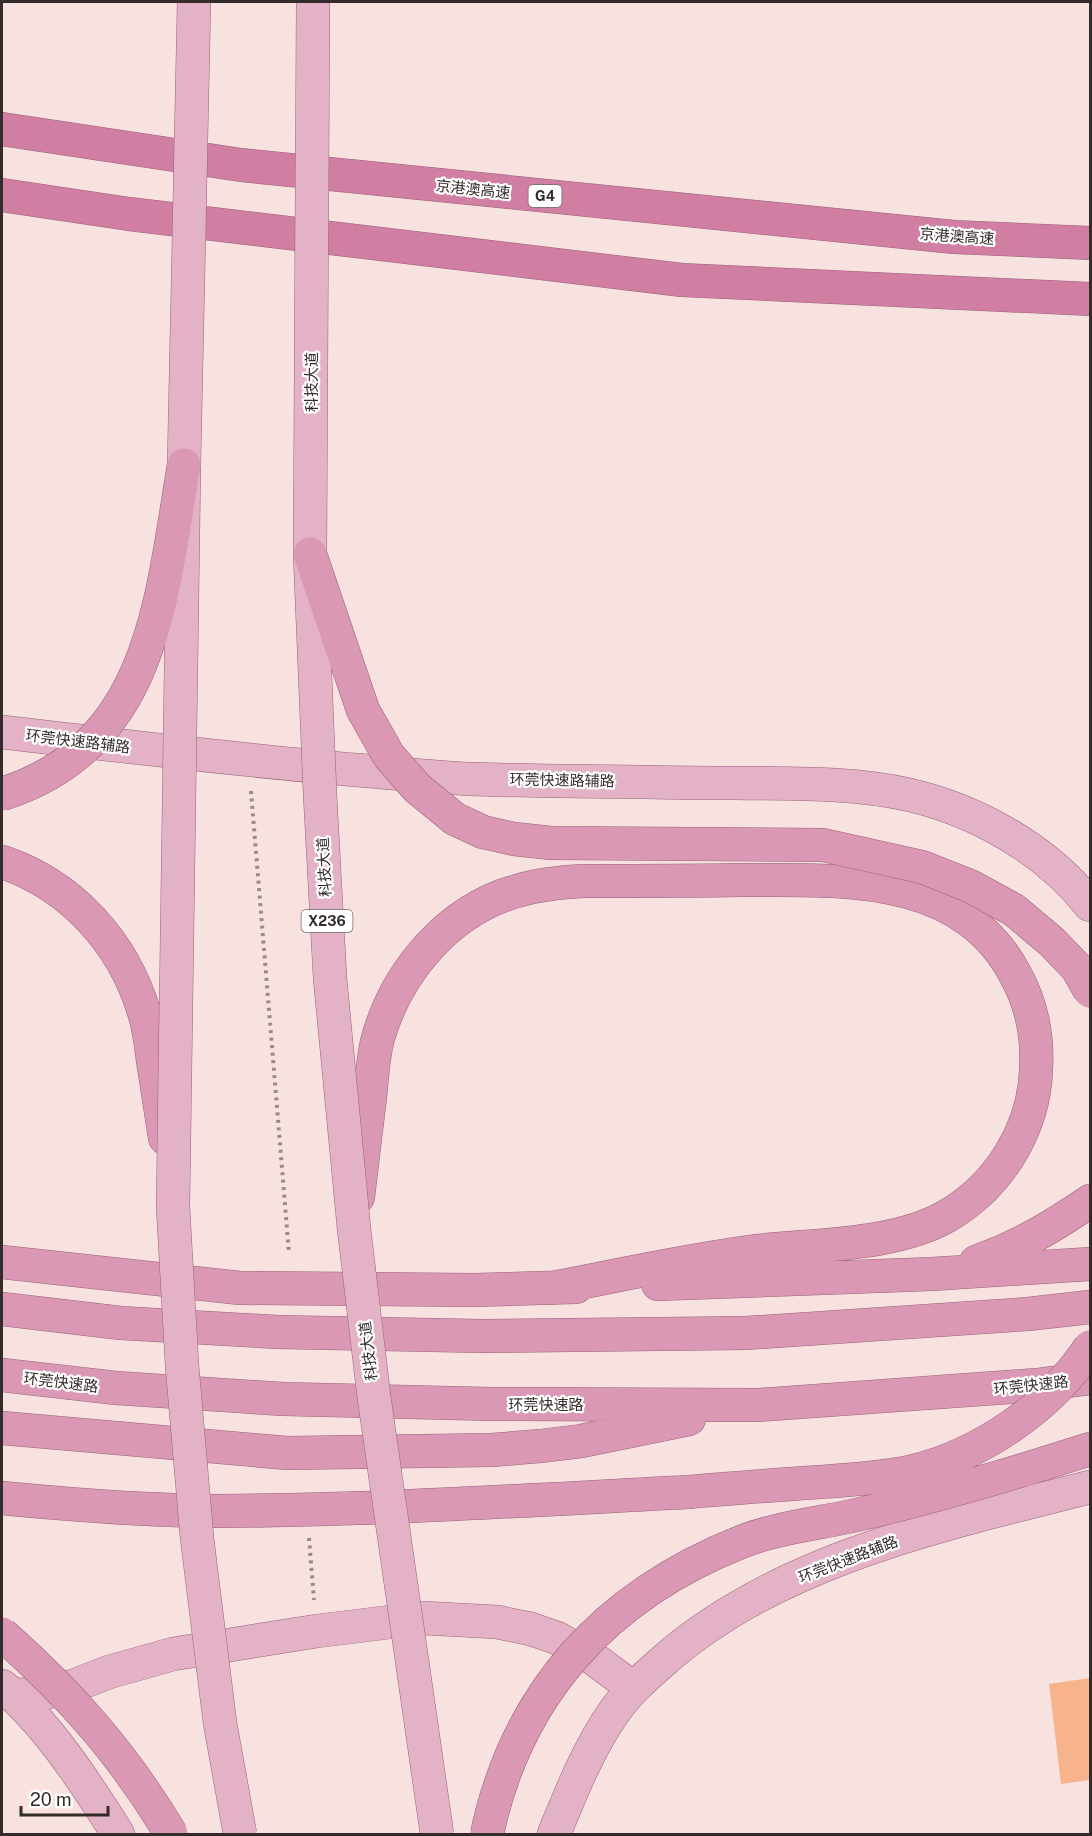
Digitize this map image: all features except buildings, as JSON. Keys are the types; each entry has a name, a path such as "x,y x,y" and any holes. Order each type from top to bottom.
{"highway":[{"name":"京港澳高速","path":"2,129 241,165 954,237 1090,243"},
{"path":"2,195 129,214 682,280 1090,299"},
{"path":"2,794 45,776 74,757 94,739 126,697 147,649 161,595 184,465"},
{"path":"310,554 363,710 389,756 417,788 455,819 483,832 513,839 551,843 823,845 922,867 970,886 1014,910 1052,942 1071,962 1090,991"},
{"path":"2,862 33,875 59,891 83,910 121,957 135,985 145,1014 151,1044 173,1206"},
{"path":"354,1229 378,1040 389,1006 406,975 436,939 483,905 516,891 550,883 827,880 882,886 913,893 941,903 968,918 991,938 1009,962 1023,989 1033,1019 1037,1050 1036,1083 1028,1116 1015,1146 997,1173 974,1197 947,1216 917,1229 885,1238 703,1259 553,1288"},
{"path":"932,1274 1011,1248 1046,1231 1090,1202"},
{"path":"2,1262 240,1287 474,1290 932,1274 1090,1264"},
{"path":"2,1309 122,1323 278,1332 482,1336 746,1333 1028,1314 1090,1307"},
{"path":"2,1498 87,1506 218,1511 688,1492 870,1478 911,1472 959,1455 1005,1430 1046,1399 1081,1362 1090,1347"},
{"name":"环莞快速路","path":"2,1374 116,1388 283,1399 492,1404 758,1405 1037,1385 1090,1378"},
{"path":"2,1428 287,1453 492,1450 581,1441 758,1405"},
{"path":"487,1834 503,1778 519,1738 540,1700 565,1665 594,1633 653,1586 700,1560 743,1541 930,1498 1090,1449"},
{"path":"2,1634 81,1709 149,1797 171,1834"}],"main road":[{"path":"194,2 184,465 173,1206 182,1365 197,1538 220,1723 240,1834"},
{"name":"科技大道","path":"314,2 310,554 330,978 354,1229 390,1516 438,1834"},
{"name":"环莞快速路辅路","path":"2,732 249,761 467,779 796,784 870,788 910,795 949,806 986,822 1021,843 1054,867 1090,905"},
{"name":"环莞快速路辅路","path":"554,1834 579,1776 613,1712 633,1688 676,1649 722,1616 792,1580 841,1559 905,1537 1090,1487"},
{"path":"7,1691 40,1694 73,1686 109,1672 173,1654 317,1631 423,1618 497,1623 531,1629 557,1638 594,1659 633,1688"},
{"path":"7,1691 47,1734 90,1791 118,1834"}],"path":[{"path":"249,761 289,1253"},
{"path":"308,1528 317,1631"}]}
